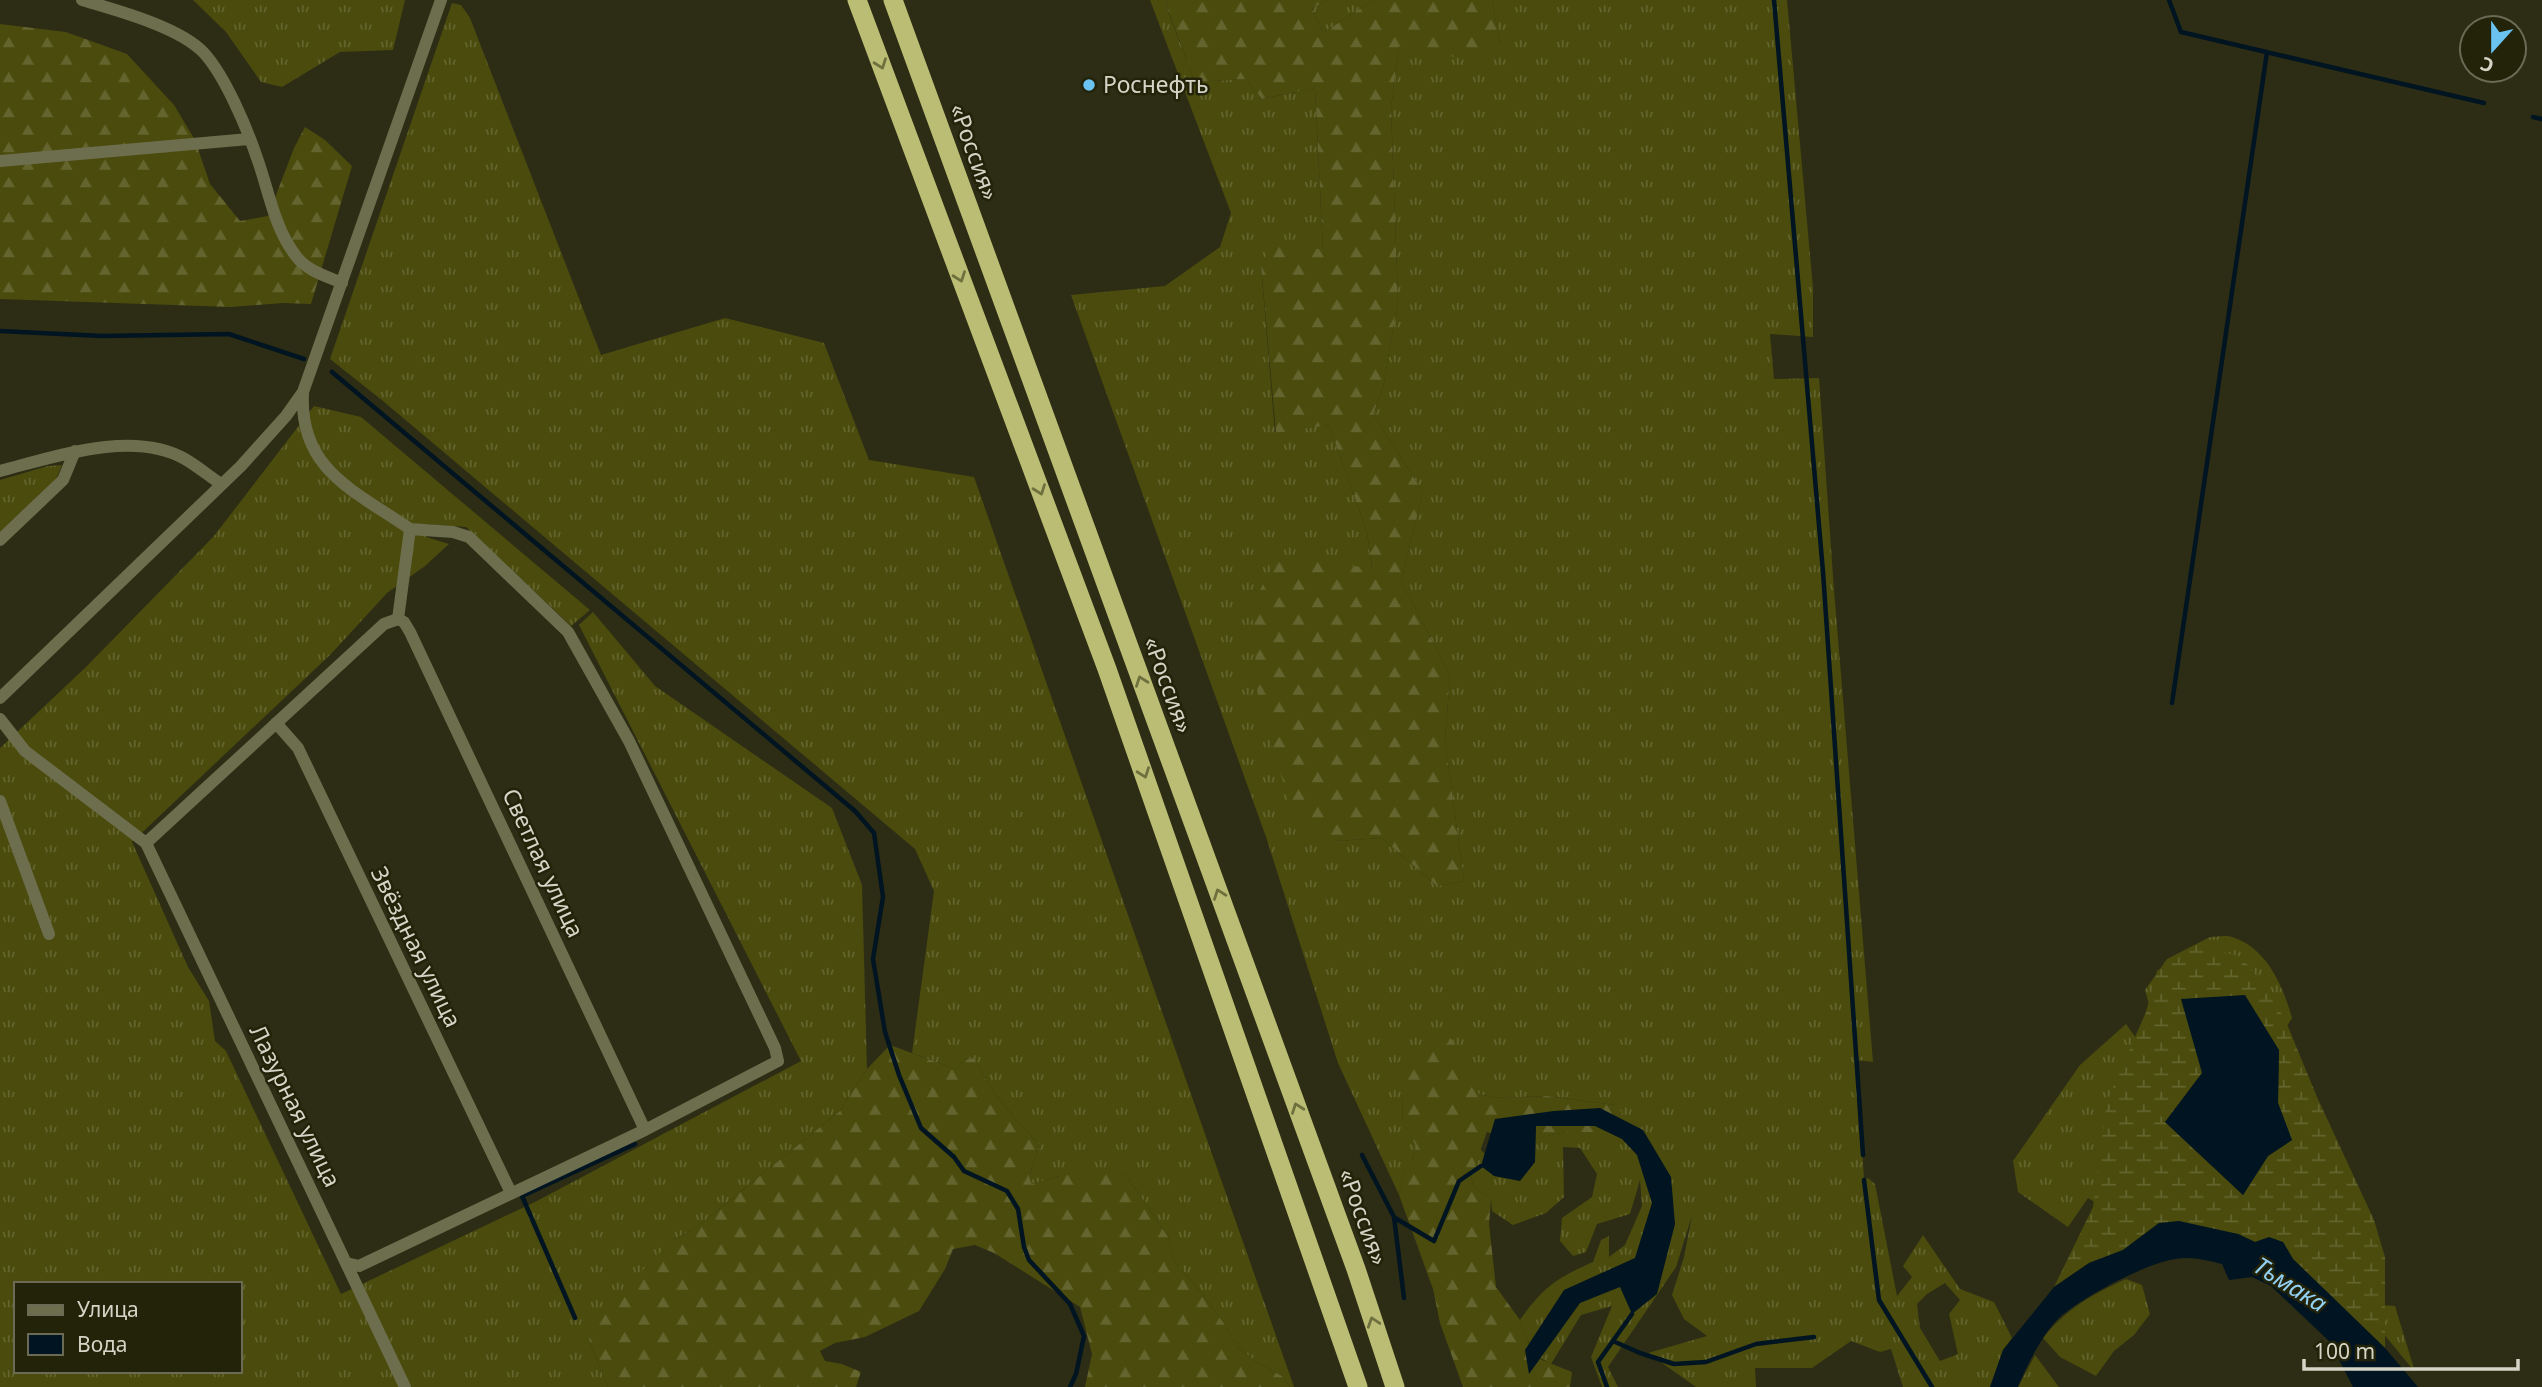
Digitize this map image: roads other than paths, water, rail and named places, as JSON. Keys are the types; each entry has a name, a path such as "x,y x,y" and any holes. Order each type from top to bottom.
{"highway":[{"path":"857,0 1107,669 1358,1387"},
{"name":"«Россия»","path":"893,0 1351,1256 1395,1387"}],"street":[{"path":"82,0 180,34 204,53 228,90 249,139 276,220 297,258 313,271 342,283"},
{"path":"346,1263 359,1266 645,1130 778,1061 775,1048 635,753 568,632 469,537 453,532 410,529 328,471 312,448 302,416 303,393 440,0"},
{"path":"0,161 249,139"},
{"path":"0,698 241,466 303,393"},
{"path":"0,471 75,451 153,447 184,458 220,484"},
{"path":"0,540 62,480 75,451"},
{"path":"0,719 25,751 146,843 384,624 398,619 410,529"},
{"name":"Светлая улица","path":"398,619 404,622 410,632 645,1130"},
{"name":"Звёздная улица","path":"276,723 298,748 511,1194"},
{"path":"0,801 49,934"},
{"name":"Лазурная улица","path":"146,843 405,1387"}],"water":[{"path":"2245,995 2279,1050 2278,1103 2292,1140 2268,1156 2243,1195 2165,1122 2202,1073 2181,999"},
{"path":"1600,1108 1643,1130 1671,1177 1675,1224 1657,1294 1632,1314 1620,1287 1580,1303 1529,1374 1525,1350 1564,1290 1635,1258 1652,1203 1637,1155 1622,1139 1595,1126 1536,1126 1535,1162 1520,1181 1494,1176 1481,1166 1495,1119"},
{"name":"Тьмака","path":"2179,1221 2238,1234 2255,1242 2269,1237 2283,1242 2293,1259 2385,1348 2418,1387 2353,1387 2330,1342 2271,1286 2252,1277 2229,1280 2222,1264 2187,1258 2147,1267 2079,1303 2050,1328 2034,1352 2018,1387 1990,1387 2003,1350 2054,1287 2089,1263 2123,1250 2159,1223"}],"waterway":[{"path":"1774,0 1823,572 1863,1155"},
{"path":"2169,0 2181,32 2484,103"},
{"path":"2172,703 2267,52"},
{"path":"2533,117 2542,119"},
{"path":"0,331 102,336 229,334 304,359"},
{"path":"332,372 855,811 874,833 883,897 873,959 885,1032 899,1075 921,1128 954,1157 964,1171 1007,1191 1018,1209 1024,1247 1029,1260 1070,1304 1084,1336 1076,1374 1070,1387"},
{"path":"575,1318 522,1196 635,1144"},
{"path":"1362,1155 1394,1217 1404,1298"},
{"path":"1395,1218 1434,1241 1459,1181 1481,1166"},
{"path":"1864,1180 1879,1300 1932,1387"},
{"path":"1607,1387 1598,1362 1632,1314"},
{"path":"1613,1341 1674,1364 1706,1362 1756,1344 1814,1337"}],"place":[{"name":"Роснефть","path":"1089,85"}]}
